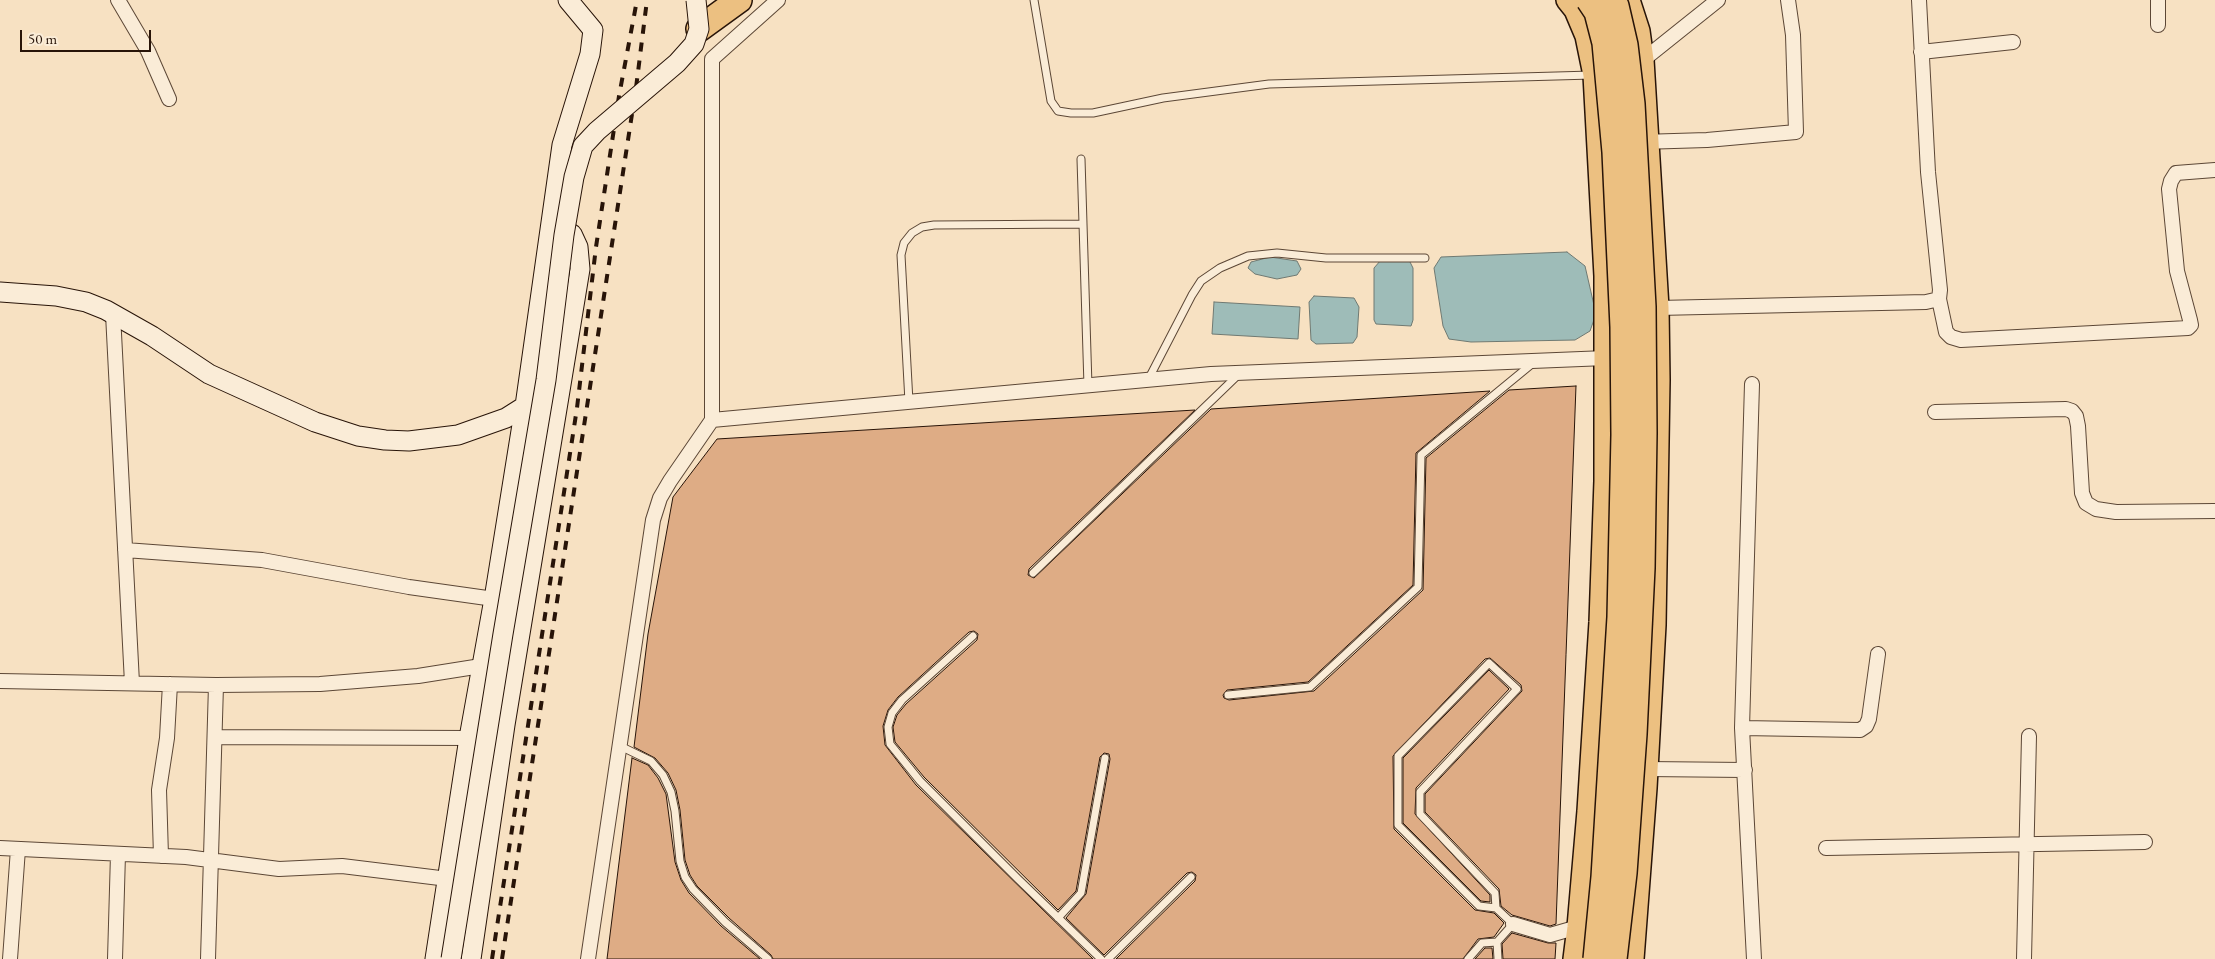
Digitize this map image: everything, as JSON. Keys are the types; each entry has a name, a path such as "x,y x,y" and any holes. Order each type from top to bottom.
{"highway":[{"path":"699,29 739,0"},
{"path":"1590,0 1597,12 1605,43 1614,142 1623,376 1620,617 1604,877 1596,959"},
{"path":"1612,0 1616,6 1626,45 1632,104 1643,306 1644,433 1642,568 1634,734 1624,872 1614,959"}],"main road":[{"path":"1567,0 1575,10 1586,36 1594,75 1605,276 1606,358 1605,481 1600,622 1578,927 1574,959"},
{"path":"1629,0 1639,31 1643,60 1658,308 1658,502 1655,625 1633,959"}],"street":[{"path":"118,0 148,51 169,99"},
{"path":"435,959 469,738 494,599 525,406 562,145 590,54 593,30 568,0"},
{"path":"451,959 546,380 564,235 574,177 583,146 597,131 676,63 694,44 699,29 696,0"},
{"path":"588,959 653,520 660,498 670,481 712,420 712,58 778,0"},
{"path":"1594,75 1643,60 1718,0"},
{"path":"1598,147 1796,132 1793,36 1788,0"},
{"path":"1919,0 1928,172 1940,290 1939,299 1946,332 1951,337 1961,340 2188,328 2191,325 2177,271 2169,189 2176,173 2215,170"},
{"path":"2158,0 2158,24"},
{"path":"1921,52 2013,42"},
{"path":"470,959 505,726 580,269 578,247 572,234 551,225"},
{"path":"0,292 56,296 86,302 113,314 152,336 210,374 315,422 358,436 409,441 458,435 506,418 525,406"},
{"path":"1658,308 1926,302 1939,299"},
{"path":"113,314 132,683"},
{"path":"712,420 1240,373 1606,358"},
{"path":"1752,384 1742,728 1754,959"},
{"path":"1934,412 2066,409 2072,411 2076,416 2078,426 2082,493 2086,503 2096,509 2116,512 2215,511"},
{"path":"125,550 262,560 408,587 494,599"},
{"path":"1742,728 1860,730 1866,726 1869,719 1878,654"},
{"path":"0,681 216,686 320,684 418,676 481,666"},
{"path":"161,856 159,790 167,738 170,684"},
{"path":"208,959 216,686"},
{"path":"2024,959 2029,736"},
{"path":"215,737 469,738"},
{"path":"1646,768 1745,770"},
{"path":"1826,848 2145,842"},
{"path":"0,848 161,856 279,869 342,866 448,879"},
{"path":"10,959 18,849"},
{"path":"115,959 118,854"},
{"path":"1514,924 1550,936 1578,927"}],"lane":[{"path":"1034,0 1050,101 1058,111 1072,113 1093,113 1163,98 1269,84 1594,75"},
{"path":"1081,159 1088,386"},
{"path":"909,402 901,255 904,243 912,233 922,227 934,225 1083,224"},
{"path":"1148,380 1192,294 1201,281 1220,268 1248,256 1277,253 1319,258 1425,258"},
{"path":"1228,695 1310,687 1418,587 1421,455 1535,361"},
{"path":"1033,573 1240,373"},
{"path":"973,636 902,700 892,713 888,727 890,744 920,781 1101,959"},
{"path":"1468,959 1482,943 1497,942 1514,924 1496,908 1479,906 1398,825 1398,756 1489,663 1517,689 1420,792 1420,814 1495,893 1496,908"},
{"path":"620,746 651,761 664,775 671,792 675,811 680,861 685,877 693,890 725,922 768,959"},
{"path":"1058,918 1081,893 1105,758"},
{"path":"1108,959 1191,876"},
{"path":"1497,942 1498,959"}],"water":[{"path":"1567,252 1585,266 1596,314 1590,331 1575,340 1471,342 1449,339 1443,326 1434,268 1441,257"},
{"path":"1270,257 1297,261 1301,269 1297,275 1277,279 1255,274 1248,268 1251,262"},
{"path":"1381,260 1409,260 1413,268 1413,320 1411,326 1376,324 1374,320 1374,268"},
{"path":"1314,296 1354,298 1359,307 1357,337 1353,343 1316,344 1311,340 1309,302"},
{"path":"1214,302 1300,307 1298,339 1212,334"}],"building":[{"path":"1576,386 1556,924 1550,926 1512,915 1501,906 1499,889 1425,812 1425,794 1522,691 1521,685 1490,658 1485,659 1393,756 1394,829 1475,910 1494,913 1504,923 1494,937 1478,939 1463,959 1116,959 1195,881 1196,875 1192,872 1187,873 1104,955 1066,918 1086,894 1110,759 1109,754 1104,753 1100,757 1076,891 1058,910 924,777 895,742 893,727 897,715 906,704 977,640 978,634 974,631 969,632 898,697 888,710 883,726 885,745 916,785 1093,959 773,959 697,886 690,875 685,860 676,790 668,773 655,758 634,747 648,634 673,497 717,439 1195,410 1029,569 1028,575 1034,578 1211,409 1490,391 1416,453 1413,585 1308,682 1227,690 1223,695 1224,698 1229,700 1314,691 1423,590 1426,458 1509,390"},
{"path":"1489,670 1509,689 1416,788 1415,814 1490,895 1490,902 1481,901 1403,823 1403,758"},
{"path":"632,758 648,765 658,778 666,794 675,862 681,880 689,893 721,926 760,959 607,959"},
{"path":"1512,933 1548,943 1556,943 1555,959 1503,959 1502,944"},
{"path":"1485,948 1492,948 1493,959 1475,959"}],"railway":[{"path":"492,959 577,408 596,247 619,96 637,0"},
{"path":"502,959 636,88 647,0"}]}
